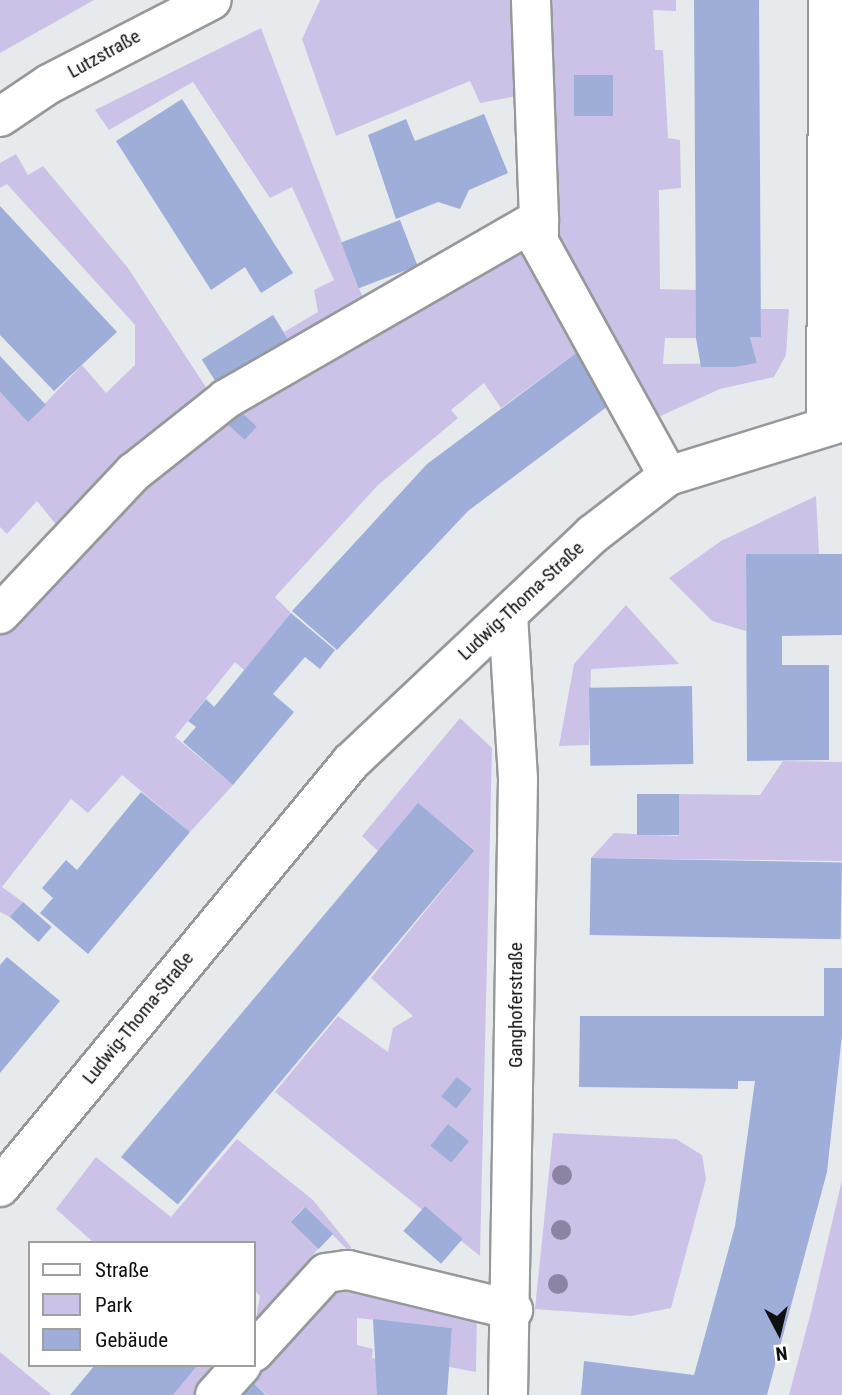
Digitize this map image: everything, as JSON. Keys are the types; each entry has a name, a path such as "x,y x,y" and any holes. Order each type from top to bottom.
{"street":[{"name":"Lutzstraße","path":"0,117 61,77 212,0"},
{"path":"531,0 539,242 668,476"},
{"name":"Ludwig-Thoma-Straße","path":"0,1187 351,761 593,534 668,476 834,424 828,0"},
{"path":"0,614 134,471 226,399 539,219"},
{"name":"Ganghoferstraße","path":"508,615 519,779 513,1310 508,1395"},
{"path":"256,1350 326,1273 348,1270 513,1310"},
{"path":"215,1395 240,1367"}],"green space":[{"path":"0,0 94,0 0,53"},
{"path":"320,0 516,0 523,95 480,103 470,81 336,136 302,39"},
{"path":"544,0 676,0 676,11 653,10 655,50 663,50 668,138 680,140 681,188 659,190 660,289 696,290 696,338 665,338 663,364 757,363 750,337 761,337 761,309 789,309 786,355 774,377 720,389 654,419 549,239"},
{"path":"261,28 366,306 294,349 284,332 318,312 314,290 334,280 292,187 270,198 193,82 109,130 95,110"},
{"path":"16,154 28,175 43,166 128,268 211,395 58,527 37,501 7,534 0,527 0,392 28,421 82,365 106,393 135,365 135,325 7,184 0,188 0,163"},
{"path":"530,243 580,350 501,408 484,383 451,410 458,418 378,485 275,597 291,613 245,671 235,662 175,737 233,785 190,832 122,775 88,813 71,799 2,887 23,902 10,917 0,912 0,632 146,474 219,416"},
{"path":"816,496 819,554 746,554 746,631 712,621 669,578 721,541"},
{"path":"626,605 679,664 591,669 589,745 559,746 574,664"},
{"path":"460,718 492,748 480,1256 275,1092 338,1016 388,1052 393,1028 413,1016 371,978 475,850 418,804 378,851 362,836"},
{"path":"783,761 842,762 842,861 591,858 614,833 678,836 679,794 760,795"},
{"path":"553,1133 676,1139 702,1155 706,1179 671,1308 631,1316 535,1309"},
{"path":"237,1139 313,1200 351,1247 350,1252 304,1207 290,1222 318,1249 256,1327 260,1296 256,1292 256,1241 92,1241 56,1209 96,1157 171,1217"},
{"path":"842,1180 842,1395 789,1395 812,1308"},
{"path":"339,1280 477,1311 476,1372 449,1367 452,1328 357,1318 357,1345 373,1349 372,1358 379,1359 377,1395 267,1395 244,1374 251,1367 256,1367 256,1362"},
{"path":"0,1352 52,1395 0,1395"},
{"path":"196,1367 222,1367 198,1395 173,1395"}],"building":[{"path":"694,0 759,0 761,337 750,337 757,363 734,367 701,367 696,338"},
{"path":"574,75 613,75 613,116 574,116"},
{"path":"182,99 293,273 261,293 245,267 211,290 116,141"},
{"path":"484,114 508,173 469,190 460,209 438,202 396,219 368,135 406,119 415,141"},
{"path":"0,206 117,332 54,391 0,335"},
{"path":"400,220 418,266 359,288 341,243"},
{"path":"273,315 294,349 223,393 202,360"},
{"path":"580,350 612,403 468,511 337,650 292,611 427,464"},
{"path":"0,356 46,405 28,422 0,392"},
{"path":"240,411 257,427 245,440 228,424"},
{"path":"746,554 842,554 842,635 782,636 782,665 829,665 829,760 747,761"},
{"path":"291,613 335,650 320,669 305,657 273,694 294,712 233,785 183,742 196,727 188,721 206,699 214,707"},
{"path":"692,686 693,764 590,766 589,688"},
{"path":"141,792 190,832 88,954 40,913 53,898 42,888 66,860 77,870"},
{"path":"637,794 679,794 679,835 637,835"},
{"path":"418,803 475,851 178,1204 121,1157"},
{"path":"591,858 842,862 841,939 590,935"},
{"path":"23,902 52,927 39,942 10,917"},
{"path":"7,957 60,1001 0,1073 0,965"},
{"path":"824,968 842,968 842,1035 827,1172 767,1395 581,1395 584,1361 694,1375 735,1226 755,1081 738,1081 738,1089 579,1087 580,1016 824,1016"},
{"path":"457,1077 472,1089 456,1108 441,1096"},
{"path":"448,1124 469,1141 451,1163 430,1146"},
{"path":"425,1206 463,1239 441,1264 403,1231"},
{"path":"305,1207 333,1234 318,1249 290,1222"},
{"path":"373,1319 452,1328 447,1395 377,1395"},
{"path":"93,1367 196,1367 173,1395 70,1395"},
{"path":"244,1374 266,1395 225,1395"}]}
